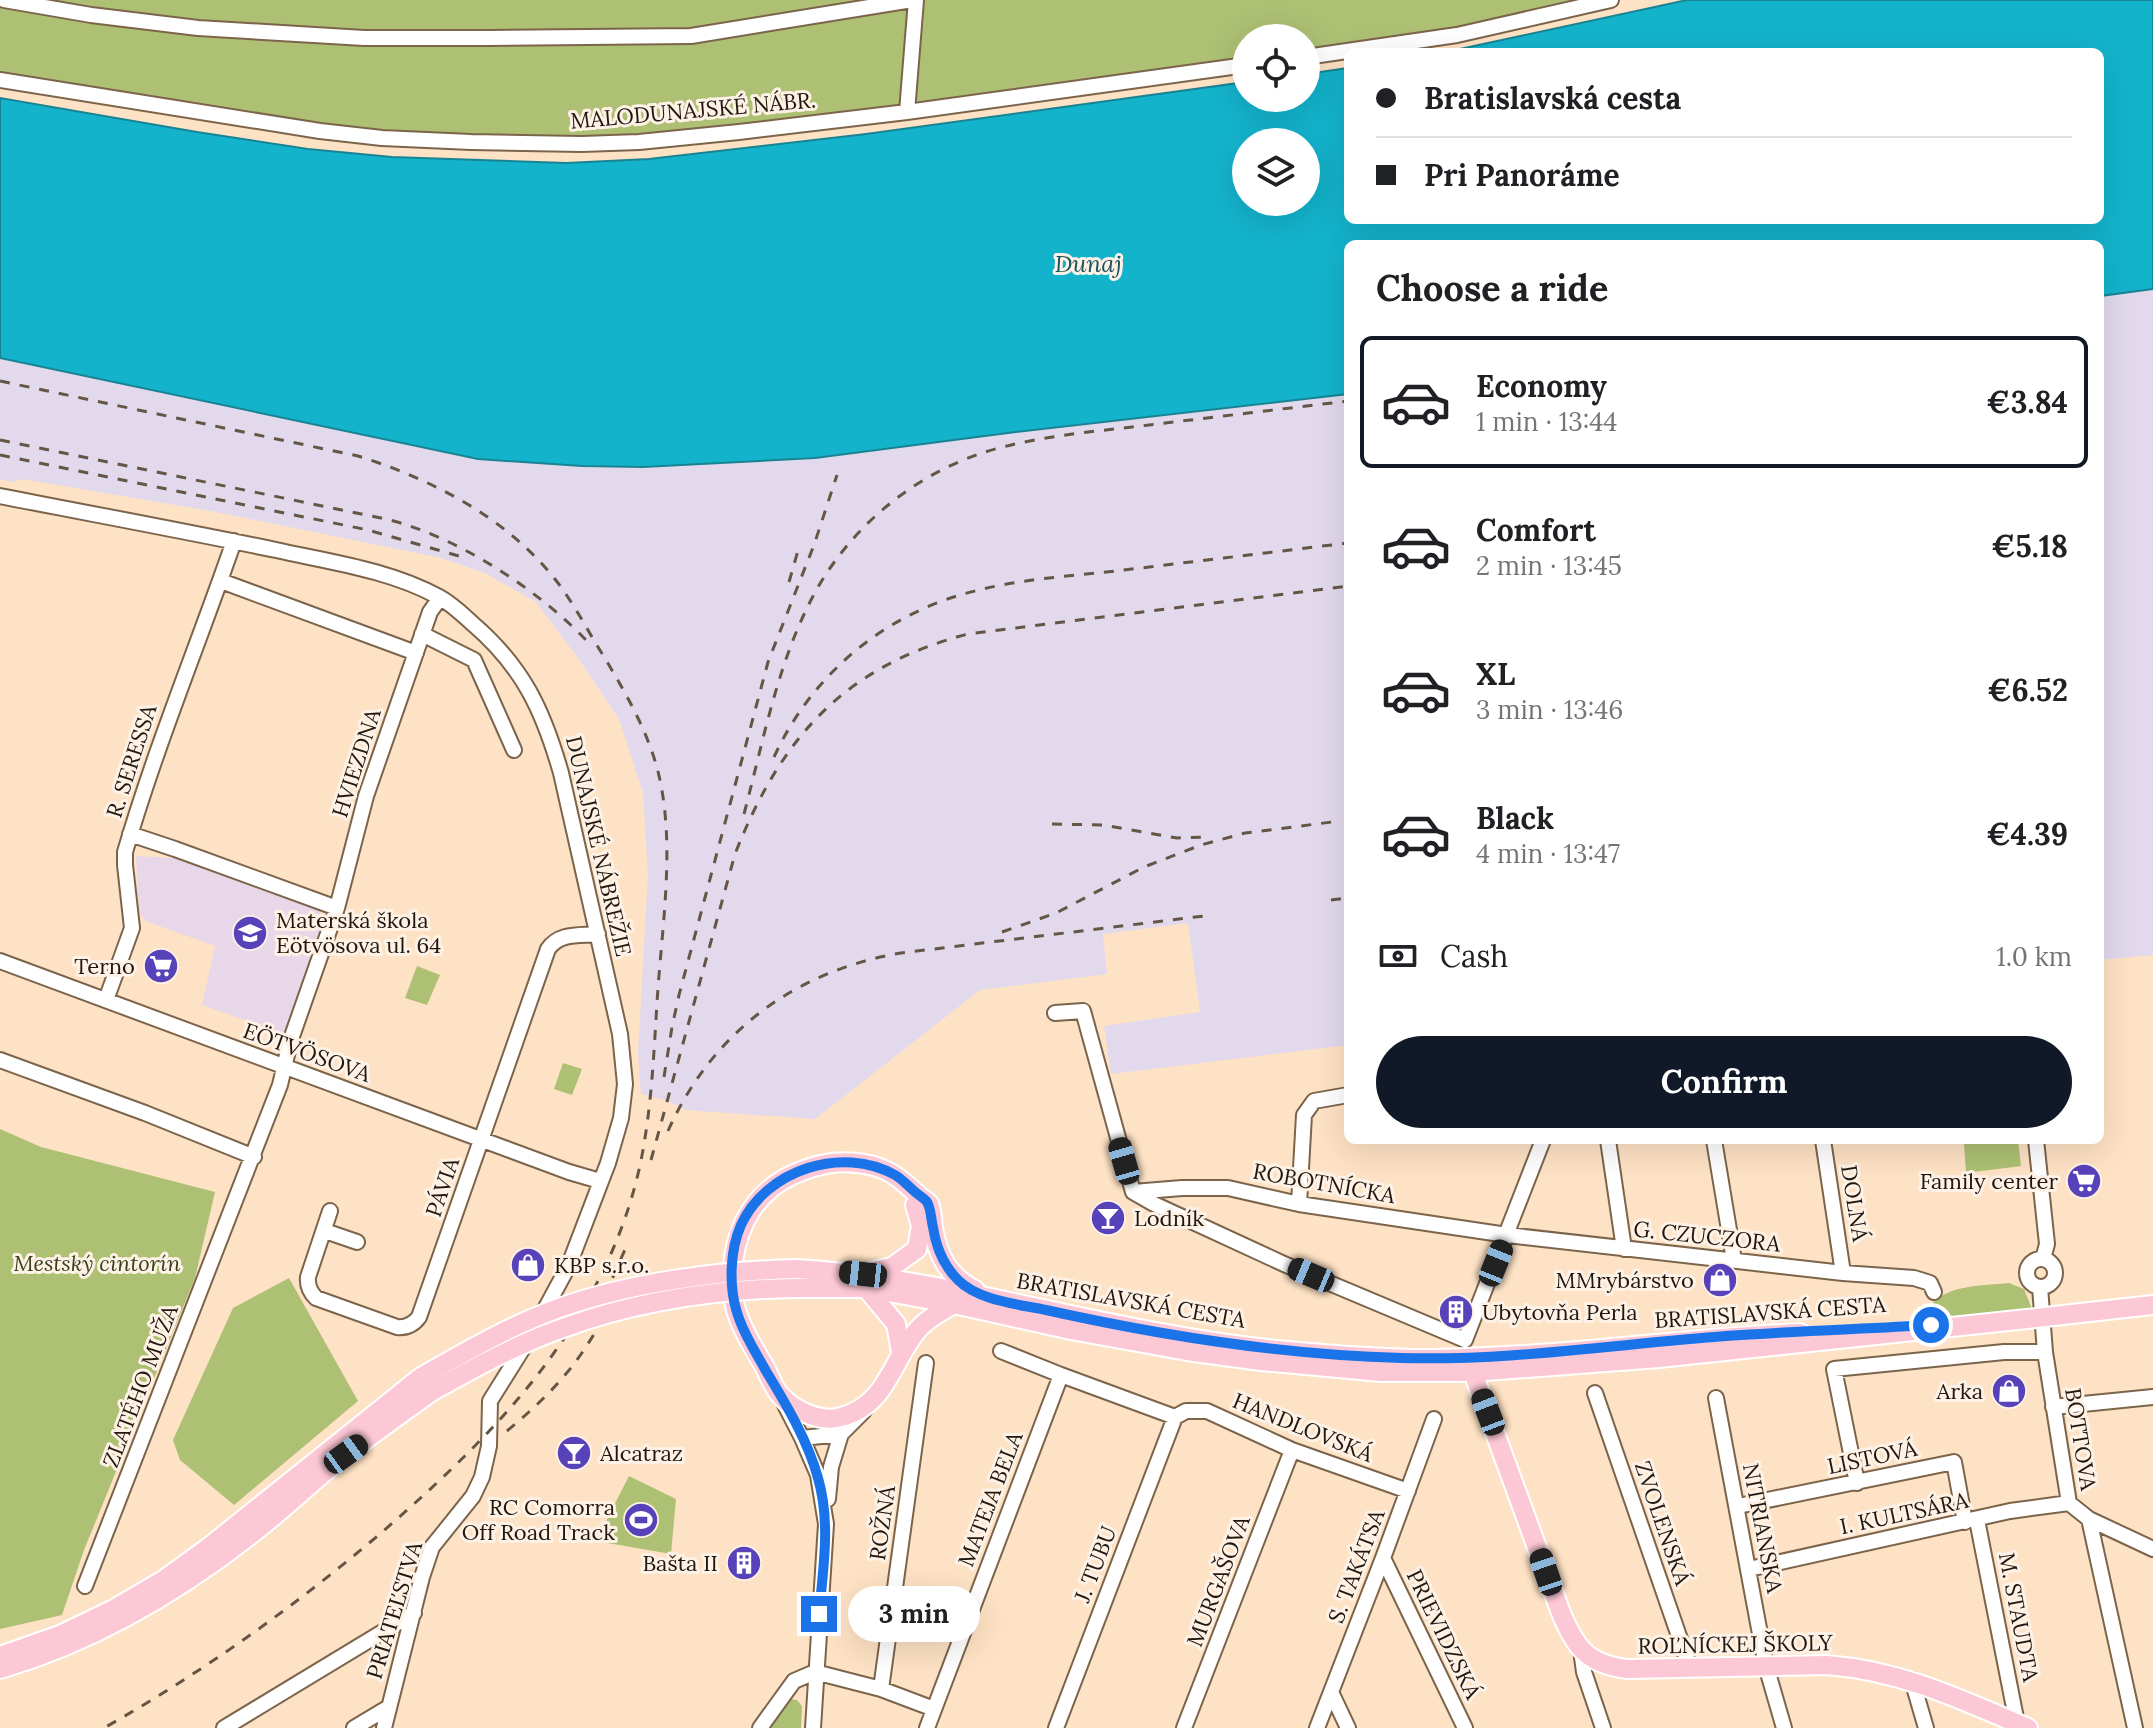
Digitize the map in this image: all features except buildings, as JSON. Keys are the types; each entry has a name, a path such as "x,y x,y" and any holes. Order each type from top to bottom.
{"main road":[{"path":"954,1304 918,1329 901,1352 875,1399 840,1418 826,1419 806,1414 781,1396 737,1314 732,1276 740,1227 758,1200 775,1185 795,1174 828,1162 882,1169 902,1179 929,1204 937,1247 946,1266 960,1283 988,1297"},
{"path":"901,1352 896,1324 864,1281 892,1267 917,1249 921,1226 910,1188"},
{"name":"BRATISLAVSKÁ CESTA","path":"0,1656 60,1635 114,1609 165,1579 426,1384 514,1328 597,1296 650,1285 744,1272 797,1279 864,1281 988,1297 1108,1323 1268,1349 1398,1358 1557,1352 1726,1336 2027,1319 2153,1305"},
{"name":"BRATISLAVSKÁ CESTA","path":"864,1281 1085,1333 1261,1361 1381,1372 1469,1357"},
{"path":"1469,1357 1561,1613 1572,1639 1581,1650"},
{"name":"BRATISLAVSKÁ CESTA","path":"0,1669 66,1647 126,1619 174,1589 242,1541 426,1384"},
{"name":"ROĽNÍCKEJ ŠKOLY","path":"1581,1650 1593,1660 1614,1668 1644,1670 1855,1667 1912,1680 2022,1726"}],"street":[{"path":"4,0 91,15 198,28 364,38 691,36 914,0 907,112"},
{"path":"1368,48 1457,35 1611,0"},
{"path":"1320,55 1344,51"},
{"name":"MALODUNAJSKÉ NÁBR.","path":"0,80 320,131 422,141 639,142 907,112 1232,67"},
{"name":"DUNAJSKÉ NÁBREŽIE","path":"0,496 234,541 357,568 416,587 440,598 491,639 520,673 550,734 561,773 620,1034 625,1084 617,1136 574,1254 530,1337"},
{"name":"R. SERESSA","path":"106,1000 132,928 125,865 130,834 176,696 234,541"},
{"path":"221,581 416,653"},
{"name":"HVIEZDNA","path":"285,1068 290,1042 337,908 366,796 430,612 440,598"},
{"path":"422,634 474,660 514,750"},
{"path":"130,834 337,908"},
{"name":"PÁVIA","path":"330,1211 308,1277 308,1287 313,1295 397,1327 411,1325 419,1317 548,949 554,941 567,936 598,934"},
{"name":"EÖTVÖSOVA","path":"0,961 481,1140 600,1181"},
{"path":"1055,1013 1083,1011 1133,1192 1469,1357 1507,1235 1541,1144"},
{"path":"0,1060 254,1157"},
{"name":"ZLATÉHO MUŽA","path":"85,1586 254,1157 285,1068"},
{"path":"1299,1204 1304,1115 1314,1101 1344,1096"},
{"path":"1609,1144 1624,1249"},
{"path":"1715,1144 1734,1260"},
{"name":"DOLNÁ","path":"1824,1144 1843,1273"},
{"name":"BOTTOVA","path":"2036,1144 2047,1244 2043,1259 2031,1262 2027,1271 2029,1281 2040,1287 2045,1352 2069,1503 2089,1519 2153,1549"},
{"name":"ROBOTNÍCKA","path":"1133,1192 1193,1187 1228,1188 1299,1204 1507,1235"},
{"path":"325,1231 357,1242"},
{"name":"G. CZUCZORA","path":"1507,1235 1903,1277 1930,1283 1934,1292"},
{"name":"PRIATEĽSTVA","path":"384,1728 432,1547 473,1496 482,1477 489,1446 490,1401 530,1337"},
{"name":"HANDLOVSKÁ","path":"1001,1351 1175,1417 1186,1411 1207,1411 1292,1450 1408,1491"},
{"path":"1857,1483 1834,1369 2004,1352 2045,1352"},
{"name":"ROŽNÁ","path":"881,1689 926,1363"},
{"name":"MATEJA BELA","path":"927,1728 1061,1375"},
{"name":"ZVOLENSKÁ","path":"1595,1393 1690,1668"},
{"path":"781,1396 818,1475 826,1524"},
{"path":"2053,1407 2153,1397"},
{"name":"NITRIANSKA","path":"1716,1398 1766,1666 1784,1728"},
{"path":"813,1728 831,1467 841,1434 875,1399"},
{"name":"J. TUBU","path":"1056,1728 1175,1417"},
{"path":"802,1438 826,1419"},
{"name":"S. TAKÁTSA","path":"1317,1728 1434,1419"},
{"path":"802,1438 841,1434"},
{"name":"MURGAŠOVA","path":"1184,1728 1292,1450"},
{"name":"LISTOVÁ","path":"1738,1506 1954,1462 1971,1521"},
{"name":"I. KULTSÁRA","path":"1749,1569 2010,1511 2069,1503"},
{"path":"2089,1519 2135,1728"},
{"name":"M. STAUDTA","path":"1971,1521 2022,1726"},
{"name":"PRIEVIDZSKÁ","path":"1383,1558 1465,1728"},
{"path":"224,1728 414,1613"},
{"path":"1581,1650 1584,1672 1603,1728"},
{"path":"760,1728 794,1681 815,1672 881,1689 934,1709"},
{"path":"1912,1680 1926,1728"},
{"path":"1331,1692 1348,1728"},
{"path":"354,1728 389,1707"}],"shaded area":[{"path":"2153,289 2153,955 2104,960 2104,295"},
{"path":"0,358 477,459 582,466 643,467 815,458 1344,394 1344,1045 1111,1074 1104,1026 1200,1012 1188,923 1103,934 1107,974 980,990 815,1119 685,1110 669,1101 641,1094 638,1053 648,875 643,793 619,719 536,602 487,574 441,558 216,512 22,479 13,482 0,479"},
{"name":"Materská škola Eötvösova ul. 64","path":"136,856 175,858 319,910 324,919 287,1035 202,1005 215,946 145,921 139,911"}],"green space":[{"path":"0,0 1588,0 1484,25 1320,50 1320,24 1232,24 1232,62 918,106 655,137 521,140 392,133 232,112 0,75"},
{"path":"417,966 440,975 427,1005 405,998"},
{"path":"563,1063 582,1069 572,1095 554,1089"},
{"name":"Mestský cintorín","path":"0,1129 41,1147 215,1192 195,1278 84,1550 62,1615 0,1629"},
{"path":"1964,1144 2018,1144 2021,1166 1966,1173"},
{"path":"289,1278 358,1401 234,1505 180,1460 173,1440 233,1308"},
{"path":"2009,1283 2024,1289 2032,1309 1942,1318 1935,1317 1931,1312 1930,1306 1937,1299 1956,1290"},
{"name":"RC Comorra Off Road Track","path":"629,1476 676,1499 671,1554 596,1541"},
{"path":"790,1699 797,1700 802,1706 801,1728 767,1728"}],"water":[{"name":"Dunaj","path":"1687,0 2153,0 2153,289 2104,295 2104,240 1344,240 1344,394 815,458 643,467 478,459 0,358 0,98 308,149 392,157 566,163 649,159 866,134 1232,84 1232,112 1320,112 1320,72 1344,69 1344,224 2104,224 2104,48 1465,48"}],"railway":[{"path":"0,381 358,456 414,477 468,504 517,540 538,560 577,611 642,726 660,778 666,822 665,900 644,1144 625,1219 581,1312 547,1362 504,1415 457,1464 381,1533 247,1637 104,1728"},
{"path":"744,814 780,678 811,600 845,548 889,504 914,486 970,458 1036,440 1344,401"},
{"path":"0,440 413,527 494,566 544,602 586,640"},
{"path":"0,455 368,530 459,556"},
{"path":"664,1077 679,995 768,662 814,545 837,475"},
{"path":"774,757 790,726 832,672 884,630 946,600 1033,580 1344,543"},
{"path":"789,582 799,547"},
{"path":"651,1160 735,854 753,812 797,741 823,712 852,687 886,665 968,634 1344,587"},
{"path":"1002,932 1056,913 1144,867 1201,845 1245,833 1340,821"},
{"path":"1052,824 1103,825 1177,838 1205,837"},
{"path":"1331,900 1344,898"},
{"path":"668,1131 686,1096 708,1064 733,1036 792,991 826,974 901,953 1212,915"},
{"path":"592,1312 609,1286 627,1245"},
{"path":"507,1431 540,1402 568,1371 592,1338 612,1298"}],"place":[{"name":"Materská škola Eötvösova ul. 64","path":"250,933"},
{"name":"Terno","path":"161,966"},
{"name":"Family center","path":"2084,1181"},
{"name":"Lodník","path":"1108,1218"},
{"name":"KBP s.r.o.","path":"528,1265"},
{"name":"MMrybárstvo","path":"1720,1280"},
{"name":"Ubytovňa Perla","path":"1456,1312"},
{"name":"Arka","path":"2009,1391"},
{"name":"Alcatraz","path":"574,1453"},
{"name":"RC Comorra Off Road Track","path":"641,1520"},
{"name":"Bašta II","path":"744,1563"}],"route":[{"path":"819,1614 826,1524 818,1475 781,1396 737,1314 732,1276 740,1227 758,1200 785,1178 828,1162 872,1166 902,1179 929,1204 937,1247 946,1266 960,1283 988,1297 1108,1323 1268,1349 1398,1358 1469,1358 1726,1336 1931,1325"}]}
